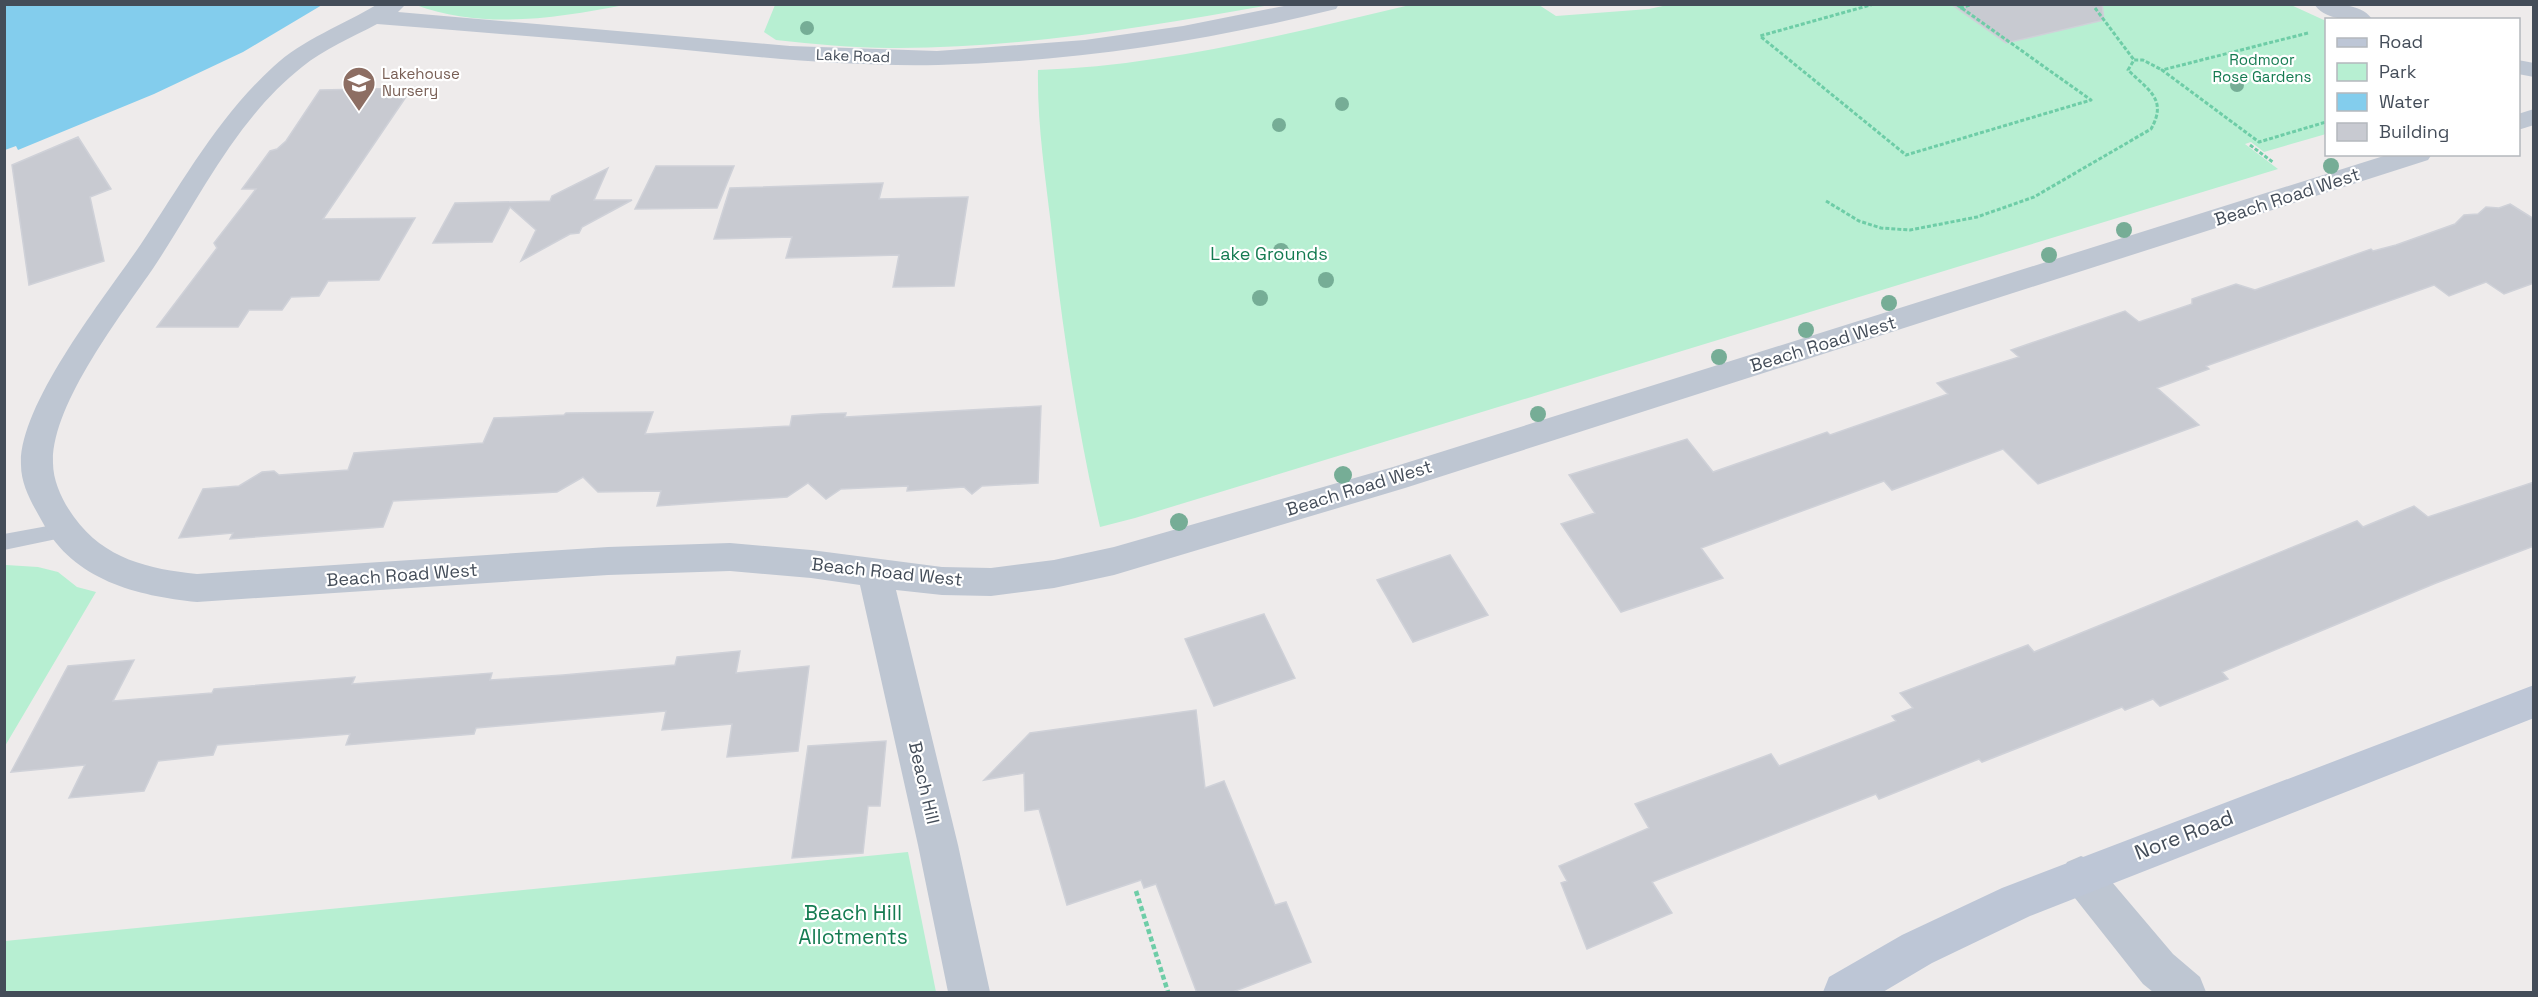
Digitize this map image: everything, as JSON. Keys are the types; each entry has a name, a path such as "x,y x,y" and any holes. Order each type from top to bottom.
{"street":[{"name":"Lake Road","path":"385,11 545,30 827,56 937,58 1019,55 1134,42 1328,4"},
{"path":"2325,4 2357,18"},
{"name":"Beach Road West","path":"385,11 311,48 281,72 247,107 71,374 48,418 37,454 37,470 41,486 64,531 98,561 122,573 164,585 197,588 608,561 702,558 766,559 942,581 991,582 1054,574 1114,561 1394,478 2413,156"},
{"name":"Beach Hill","path":"875,574 938,845 969,993"},
{"name":"Nore Road","path":"1844,993 1917,949 2016,902 2534,701"},
{"path":"2081,875 2158,969 2186,993"}],"lane":[{"path":"4,542 64,531"}],"path":[{"path":"1874,4 1760,36 1906,155 2091,100 1956,4"},
{"path":"1960,8 1973,4"},
{"path":"2096,8 2134,60"},
{"path":"2162,70 2315,32"},
{"path":"2134,60 2144,60 2162,70 2259,142"},
{"path":"1826,201 1859,221 1881,228 1910,230 1977,217 2034,197 2151,129 2159,118 2160,110 2157,100 2128,70 2134,60"},
{"path":"2275,164 2250,145 2325,122"},
{"path":"1136,891 1168,993"}],"green space":[{"path":"775,4 1270,5 1128,29 1033,41 890,48 847,47 776,40 764,32"},
{"name":"Lake Grounds","path":"1414,4 1539,5 1556,16 1649,9 1672,4 2291,5 2325,21 2325,134 2264,152 2251,142 2245,144 2278,169 1100,527 1077,414 1060,301 1042,148 1038,70 1133,62 1274,37"},
{"path":"416,5 624,5 546,17 494,19 441,13"},
{"path":"6,565 38,567 58,572 77,587 96,592 5,746"},
{"name":"Beach Hill Allotments","path":"908,852 936,992 5,992 5,941"}],"water":[{"path":"5,4 322,5 243,52 154,94 18,150 16,146 5,150"}],"building":[{"path":"1951,4 2102,4 2104,20 2006,43"},
{"path":"412,88 323,219 415,218 379,280 328,281 319,296 291,297 282,310 249,310 238,327 157,327 217,248 214,243 256,189 242,189 270,151 277,149 286,141 320,90"},
{"path":"78,137 111,189 90,197 104,261 29,285 12,165"},
{"path":"656,166 734,166 717,208 635,209"},
{"path":"608,168 594,200 632,200 582,227 579,233 570,234 521,261 536,230 510,207 492,242 433,243 455,203 550,201 552,196"},
{"path":"883,183 879,199 968,197 954,286 893,287 899,255 786,258 792,237 714,239 730,188"},
{"path":"2510,204 2534,219 2534,283 2504,294 2486,282 2449,296 2434,285 2206,366 2209,369 2157,388 2199,425 2038,484 2003,449 1892,490 1884,481 1701,548 1723,578 1621,612 1561,524 1595,513 1569,475 1687,439 1713,472 1827,432 1830,435 1948,394 1937,383 2019,357 2011,350 2125,311 2139,322 2192,304 2192,299 2236,284 2255,290 2371,249 2373,251 2396,245 2455,224 2464,215 2478,214 2486,207 2499,208"},
{"path":"1041,406 1038,483 982,486 972,494 964,487 907,491 908,486 841,489 826,499 808,483 787,497 657,506 661,491 598,492 583,477 557,492 393,501 383,527 230,539 233,533 179,538 203,489 239,486 262,472 274,471 279,475 348,470 354,453 483,443 494,418 564,415 566,413 653,412 645,434 790,426 792,416 820,414 846,413 845,417"},
{"path":"2534,482 2534,546 2436,583 2222,672 2228,679 2160,706 2153,699 2125,710 2122,707 1982,762 1979,759 1879,799 1876,794 1652,882 1672,913 1587,949 1561,883 1567,881 1559,866 1649,828 1635,804 1771,754 1779,766 1896,721 1892,716 1913,708 1900,693 2028,645 2034,652 2357,521 2363,527 2414,506 2428,517"},
{"path":"1450,555 1488,615 1413,642 1377,580"},
{"path":"1264,614 1295,678 1214,706 1185,639"},
{"path":"740,651 736,673 809,666 798,751 727,757 732,724 662,730 666,711 476,728 474,734 346,745 350,734 217,745 213,755 158,761 144,791 69,798 85,765 11,772 68,666 134,660 113,701 212,693 214,689 355,677 352,684 492,673 490,680 563,675 675,665 677,657"},
{"path":"1196,710 1205,788 1224,781 1275,905 1286,902 1311,962 1230,993 1197,993 1156,884 1144,888 1141,880 1067,905 1039,809 1025,811 1024,773 984,780 1030,733"},
{"path":"886,741 880,806 868,806 863,853 792,858 808,746"}],"place":[{"name":"Lakehouse Nursery","path":"359,112"}],"park label":[{"name":"Rodmoor Rose Gardens","path":"2262,68"}]}
